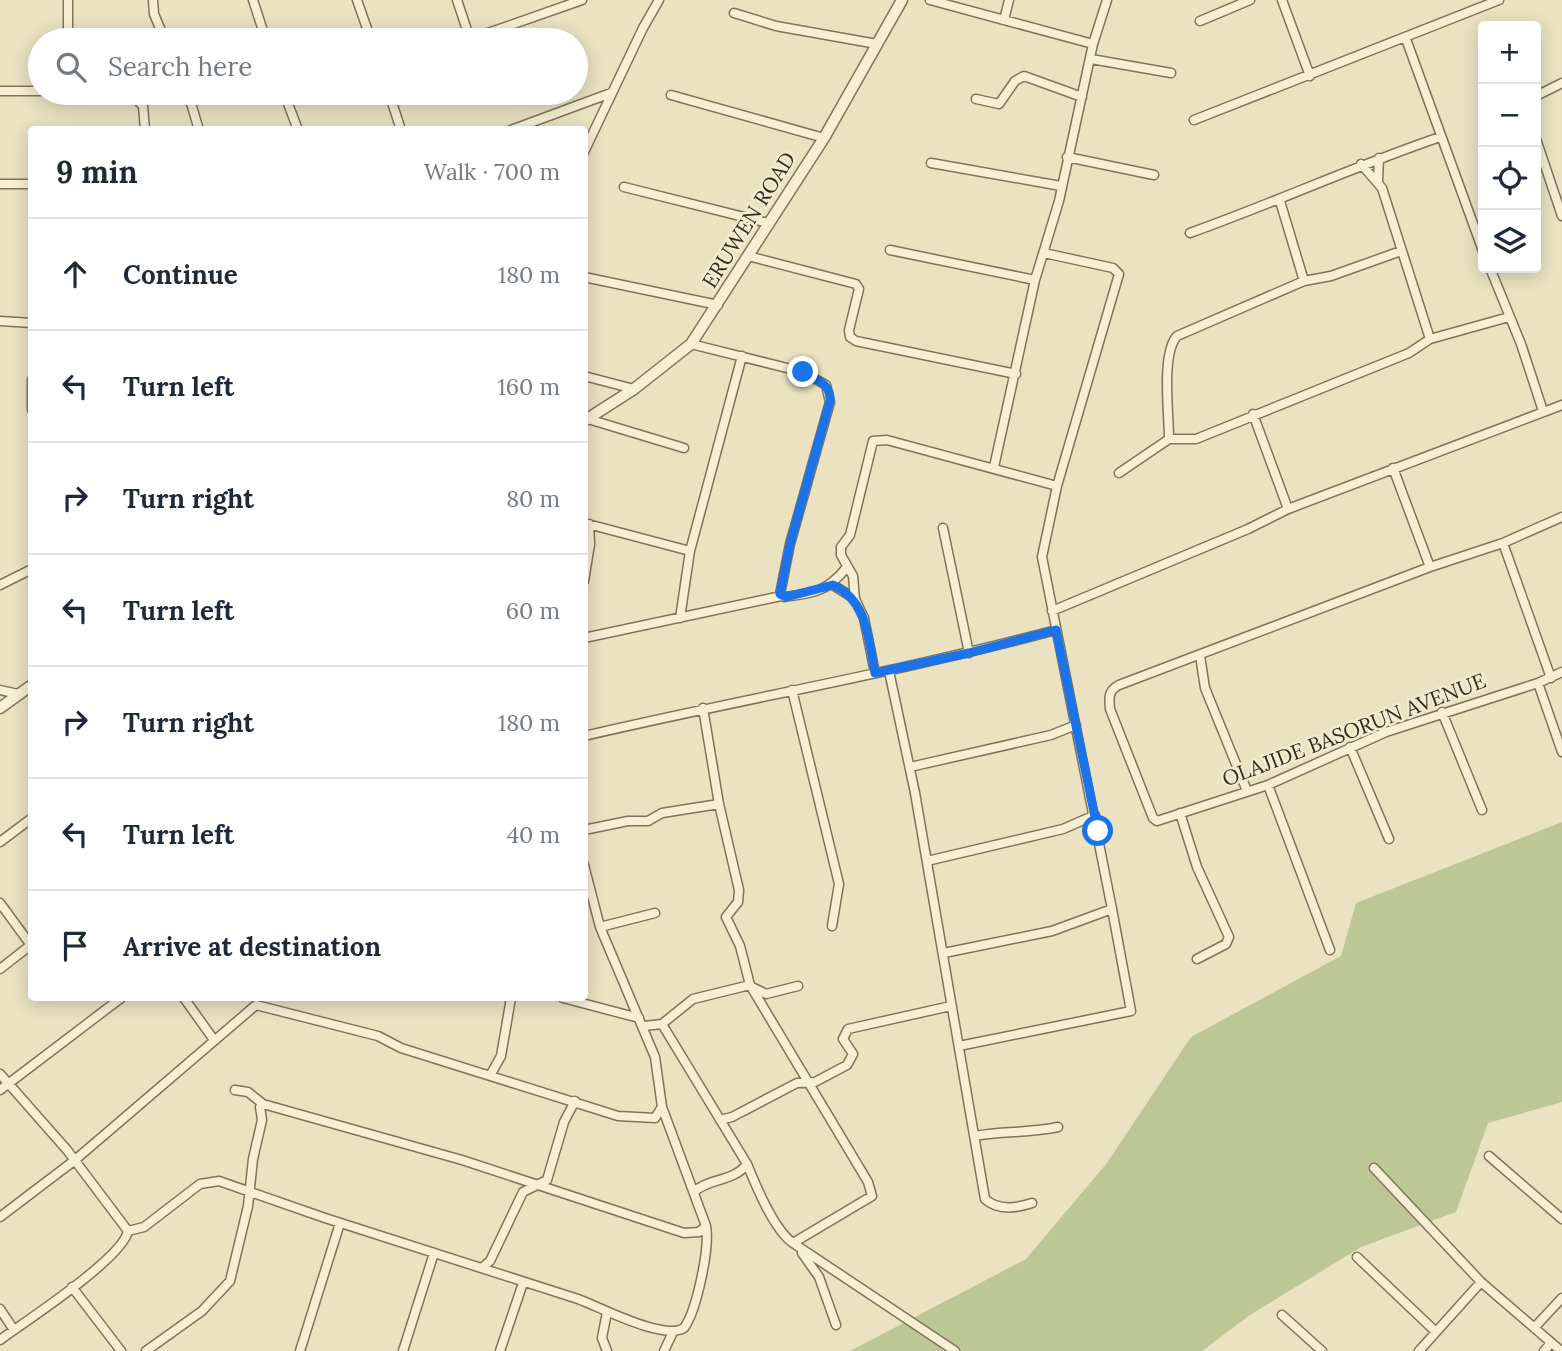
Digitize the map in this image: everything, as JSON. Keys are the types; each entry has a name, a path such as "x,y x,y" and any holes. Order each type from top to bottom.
{"street":[{"path":"68,0 68,28"},
{"path":"153,0 154,14 160,28"},
{"path":"253,0 263,28"},
{"path":"357,0 367,28"},
{"path":"457,0 465,28"},
{"path":"500,28 565,3 582,0"},
{"path":"588,143 659,0"},
{"name":"ERUWEN ROAD","path":"588,419 634,389 691,344 824,138 902,0"},
{"path":"930,0 1093,44"},
{"path":"1004,20 1009,0"},
{"path":"994,467 1035,279 1061,186 1093,44 1107,0"},
{"path":"1200,21 1250,0"},
{"path":"1282,0 1310,76"},
{"path":"1194,120 1406,39 1485,2 1499,0"},
{"path":"734,13 776,26 877,44"},
{"path":"1406,39 1478,238"},
{"path":"1091,59 1171,73"},
{"path":"976,99 999,104 1019,77 1024,76 1082,97"},
{"path":"1541,93 1562,82"},
{"path":"0,91 28,91"},
{"path":"588,101 611,93"},
{"path":"671,95 824,138"},
{"path":"142,105 145,126"},
{"path":"192,105 198,126"},
{"path":"289,105 296,126"},
{"path":"393,105 400,126"},
{"path":"521,126 578,105"},
{"path":"1190,233 1280,201 1361,164 1440,137"},
{"path":"1539,147 1562,216"},
{"path":"1067,156 1154,175"},
{"path":"1379,158 1378,181 1430,339"},
{"path":"931,163 1061,186"},
{"path":"1361,164 1378,181"},
{"path":"0,184 28,184"},
{"path":"624,187 768,223"},
{"path":"1280,201 1304,281"},
{"path":"890,250 1035,279"},
{"path":"1169,439 1170,344 1177,336 1304,281 1331,276 1401,251"},
{"path":"959,1046 1131,1011 1095,816 1042,556 1057,486 1119,274 1114,268 1044,253"},
{"path":"748,256 856,284 859,289 849,330 850,337 856,341 1016,374"},
{"path":"1492,273 1543,411"},
{"path":"588,278 718,305"},
{"path":"1119,473 1169,439 1196,439 1409,352 1430,339 1509,317"},
{"path":"0,321 28,323"},
{"path":"691,344 803,372 826,384 831,394 790,544 779,591 781,596"},
{"path":"680,618 690,551 742,356"},
{"path":"588,377 634,389"},
{"path":"1052,611 1248,529 1288,509 1562,405"},
{"path":"1253,414 1288,509"},
{"path":"588,421 684,448"},
{"path":"875,673 864,618 855,599 853,576 841,555 841,547 850,535 873,441 887,440 1057,486"},
{"path":"1393,468 1430,567"},
{"path":"1247,791 1205,688 1199,656 1430,567 1503,543 1562,517"},
{"path":"588,523 690,551"},
{"path":"943,528 969,653"},
{"path":"588,530 588,556"},
{"path":"1503,543 1551,678"},
{"path":"588,637 781,596 810,593 833,585 847,566"},
{"path":"0,585 28,571"},
{"path":"833,585 855,599"},
{"path":"588,735 703,708 889,671 1056,630"},
{"name":"OLAJIDE BASORUN AVENUE","path":"1199,656 1119,685 1112,689 1109,696 1110,709 1153,818 1157,821 1268,785 1350,747 1442,712 1538,683 1562,672"},
{"path":"889,671 910,767 944,953 985,1199 995,1206 1016,1208 1032,1203"},
{"path":"1538,683 1562,752"},
{"path":"0,708 28,688"},
{"path":"0,690 18,694"},
{"path":"792,690 839,884 832,926"},
{"path":"703,708 719,804 739,890 738,902 726,917 740,946 750,985 805,1082 868,1182 872,1196 793,1243"},
{"path":"1442,712 1482,810"},
{"path":"910,767 1051,735 1076,725"},
{"path":"1350,747 1389,839"},
{"path":"1268,785 1330,950"},
{"path":"588,829 628,821 648,821 662,813 719,804"},
{"path":"1180,813 1197,867 1229,937 1226,944 1197,959"},
{"path":"927,861 1063,829 1095,816"},
{"path":"0,841 28,821"},
{"path":"0,1340 72,1287 119,1248 128,1231 144,1227 208,1180 219,1181 523,1283 578,1298 607,1312 673,1332 684,1328 692,1312 707,1244 706,1226 662,1107 655,1058 600,927 588,885"},
{"path":"0,903 28,940"},
{"path":"944,953 1052,931 1112,909"},
{"path":"600,927 655,914"},
{"path":"0,969 28,946"},
{"path":"573,1001 641,1022 662,1024 693,999 750,985 766,994 798,986"},
{"path":"4,1087 117,1001"},
{"path":"186,1001 214,1040"},
{"path":"491,1074 501,1056 510,1001"},
{"path":"0,1217 75,1160 256,1005 378,1037 401,1048 491,1074 618,1116 645,1120 655,1118 662,1107"},
{"path":"720,1120 733,1117 797,1083 815,1082 851,1061 853,1054 842,1036 848,1030 951,1006"},
{"path":"662,1024 747,1164 756,1186 785,1237 955,1351"},
{"path":"0,1074 4,1087 75,1160 128,1231"},
{"path":"235,1090 248,1092 263,1104 284,1107 462,1160 684,1233 699,1232 706,1226"},
{"path":"482,1268 490,1261 523,1192 544,1184 550,1175 564,1122 575,1101"},
{"path":"146,1351 202,1311 230,1281 248,1206 247,1192 262,1120 260,1107 263,1104"},
{"path":"975,1136 996,1132 1026,1133 1058,1127"},
{"path":"1489,1156 1562,1219"},
{"path":"694,1192 700,1186 741,1170 747,1164"},
{"path":"1374,1168 1481,1282 1561,1351"},
{"path":"300,1351 341,1223"},
{"path":"793,1243 819,1277 836,1325"},
{"path":"403,1351 434,1253"},
{"path":"1357,1256 1436,1332"},
{"path":"490,1261 498,1274"},
{"path":"1419,1351 1481,1282"},
{"path":"500,1351 523,1283"},
{"path":"72,1287 121,1351"},
{"path":"1534,1328 1562,1298"},
{"path":"0,1309 14,1330"},
{"path":"607,1312 602,1338 607,1351"},
{"path":"1282,1315 1322,1351"},
{"path":"664,1351 673,1332"},
{"path":"1544,1351 1551,1343"}],"green space":[{"path":"1562,822 1562,1102 1488,1123 1456,1212 1361,1247 1250,1315 1202,1351 850,1351 1026,1259 1107,1163 1191,1037 1341,956 1356,903"}],"route":[{"path":"803,372 826,384 831,394 790,544 779,591 781,596 810,593 833,585 848,592 855,599 864,618 875,673 969,653 1056,630 1098,831"}]}
